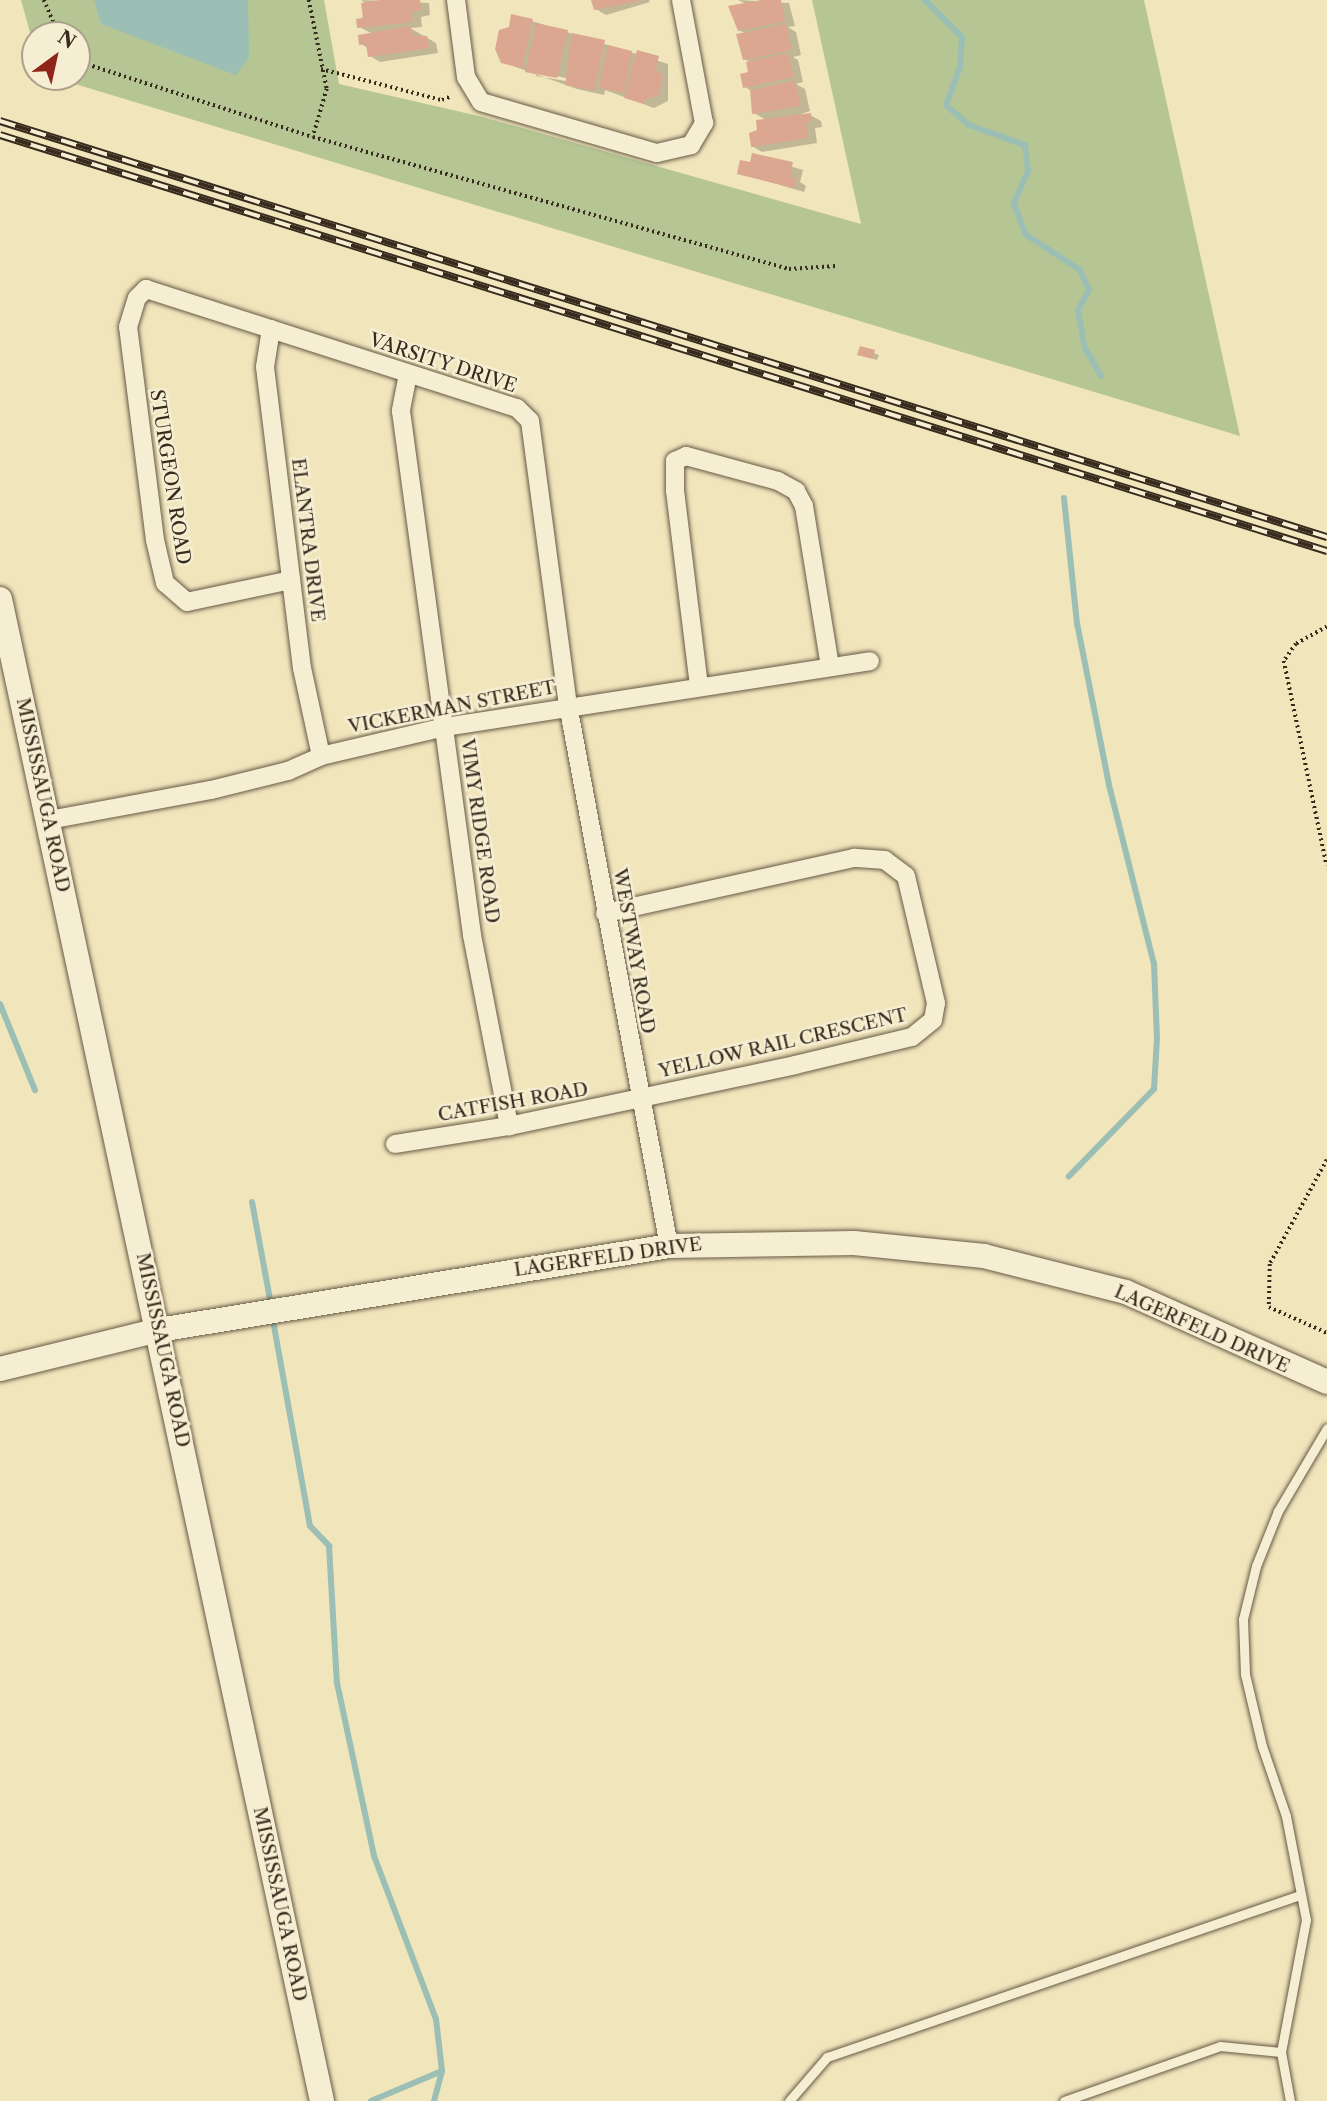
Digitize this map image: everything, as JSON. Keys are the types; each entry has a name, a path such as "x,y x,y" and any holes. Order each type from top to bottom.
{"main road":[{"name":"MISSISSAUGA ROAD","path":"0,599 322,2101"},
{"name":"LAGERFELD DRIVE","path":"0,1369 159,1331 669,1246 854,1243 984,1256 1126,1292 1327,1382"}],"street":[{"path":"456,0 466,78 481,102 657,153 691,145 704,123 681,0"},
{"name":"VARSITY DRIVE","path":"146,289 517,408 530,421 568,705"},
{"name":"STURGEON ROAD","path":"146,289 137,298 128,327 156,540 165,583 187,602 292,580"},
{"name":"ELANTRA DRIVE","path":"271,328 265,367 302,668 321,756"},
{"name":"VIMY RIDGE ROAD","path":"408,374 401,411 472,935 509,1126"},
{"path":"699,686 675,491 675,461 686,456 778,481 796,491 804,506 830,667"},
{"name":"VICKERMAN STREET","path":"49,820 211,790 288,771 321,756 445,727 568,705 870,661"},
{"name":"WESTWAY ROAD","path":"568,705 639,1099 669,1246"},
{"name":"YELLOW RAIL CRESCENT","path":"605,913 872,857 896,866 905,876 936,1003 926,1029 912,1037 639,1099"},
{"name":"CATFISH ROAD","path":"395,1144 509,1126 639,1099"}],"lane":[{"path":"1290,2101 1281,2052 1307,1920 1286,1816 1262,1746 1245,1674 1243,1619 1256,1566 1278,1511 1327,1427"},
{"path":"789,2101 828,2057 1300,1895"},
{"path":"1064,2101 1220,2046 1281,2052"}],"path":[{"path":"44,0 53,21"},
{"path":"309,0 327,89 313,137"},
{"path":"91,66 313,137 789,269 836,266"},
{"path":"321,69 442,100 449,97"},
{"path":"1327,627 1296,644 1284,661 1327,866"},
{"path":"1327,1160 1270,1264 1269,1307 1327,1332"}],"green space":[{"path":"21,0 324,0 339,84 483,117 861,224 812,0 1144,0 1240,436 91,89 91,21 27,21"}],"water":[{"path":"94,0 248,0 249,57 236,75 101,24"}],"building":[{"path":"420,0 421,10 411,12 413,22 357,28 356,19 363,18 361,3"},
{"path":"591,0 638,0 639,1 594,10"},
{"path":"761,0 781,0 785,21 738,31 728,6"},
{"path":"511,14 533,19 522,68 501,63 495,49 499,30 509,27"},
{"path":"536,23 568,30 557,78 525,72"},
{"path":"786,24 792,50 743,60 736,34"},
{"path":"410,26 415,36 427,36 429,48 368,57 366,44 359,45 358,35"},
{"path":"572,33 605,40 594,91 565,85"},
{"path":"608,45 632,51 624,93 599,88"},
{"path":"637,50 659,56 656,68 663,77 658,96 646,99 644,104 624,98"},
{"path":"788,53 794,77 743,88 740,74 748,72 746,62"},
{"path":"795,81 801,106 752,114 750,90"},
{"path":"811,113 812,122 806,123 808,138 751,147 749,133 757,130 756,120"},
{"path":"752,153 793,162 790,177 797,178 794,188 737,174 740,160 750,162"},
{"path":"860,346 875,350 873,359 857,355"}],"waterway":[{"path":"925,0 962,37 960,67 946,105 969,125 1025,145 1028,171 1014,203 1025,234 1080,270 1089,290 1078,310 1085,348 1101,376"},
{"path":"1064,498 1077,623 1109,785 1154,964 1157,1038 1154,1089 1069,1176"},
{"path":"0,1004 35,1090"},
{"path":"252,1202 271,1305"},
{"path":"272,1315 310,1526 329,1546 337,1683 374,1856 436,2019 442,2071 434,2101"},
{"path":"371,2101 442,2071"}],"railway":[{"path":"0,121 1327,537"},
{"path":"0,135 1327,551"}]}
